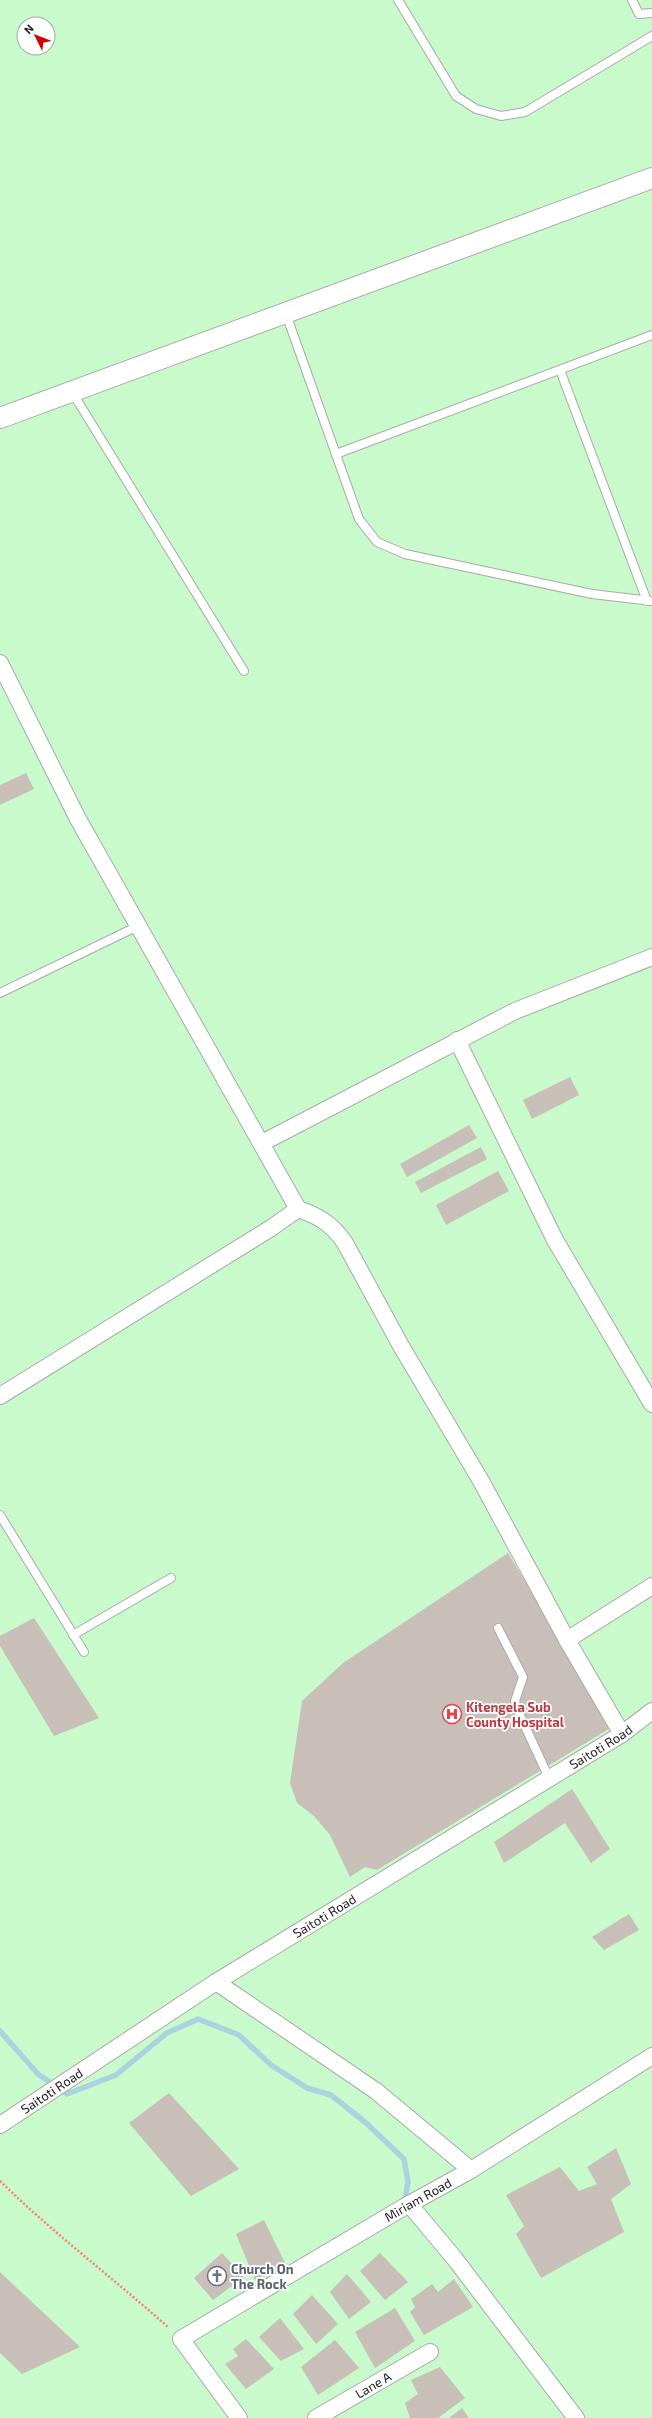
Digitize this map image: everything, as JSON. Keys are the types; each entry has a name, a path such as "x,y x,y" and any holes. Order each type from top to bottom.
{"street":[{"path":"0,418 652,178"},
{"path":"0,663 78,819 298,1209 317,1215 334,1227 345,1242 401,1346 481,1481 567,1640 622,1734"},
{"path":"262,1144 457,1040 515,1011 651,959"},
{"path":"457,1040 555,1240 652,1404"},
{"path":"0,1396 271,1228 298,1209"},
{"path":"567,1640 652,1586"},
{"name":"Saitoti Road","path":"0,2125 216,1982 622,1734 652,1711"},
{"path":"216,1982 376,2091 471,2170"},
{"name":"Miriam Road","path":"181,2339 409,2204 471,2170 652,2056"},
{"path":"409,2204 455,2259 576,2418"},
{"path":"181,2339 239,2418"},
{"name":"Lane A","path":"316,2418 430,2352"}],"lane":[{"path":"398,0 456,96 476,109 501,116 525,112 652,36"},
{"path":"632,0 639,14 652,13"},
{"path":"286,314 359,519 377,542 404,554 592,594 649,601 560,370"},
{"path":"336,454 652,335"},
{"path":"72,392 244,671"},
{"path":"0,993 138,926"},
{"path":"0,1515 84,1652"},
{"path":"73,1635 171,1578"},
{"path":"498,1628 523,1677 516,1701 517,1709 549,1778"}],"path":[{"path":"0,2181 37,2217 113,2278 181,2339"}],"green space":[{"path":"0,0 652,0 652,2418 0,2418"}],"building":[{"path":"26,773 34,789 0,805 0,785"},
{"path":"570,1077 579,1095 532,1119 523,1100"},
{"path":"469,1125 477,1138 407,1177 400,1164"},
{"path":"481,1147 487,1159 421,1193 415,1182"},
{"path":"498,1171 509,1191 446,1225 436,1205"},
{"name":"Kitengela Sub County Hospital","path":"508,1553 612,1727 377,1870 365,1867 350,1877 330,1835 314,1816 297,1803 290,1783 302,1701 343,1663"},
{"path":"34,1618 99,1718 54,1736 0,1646 0,1636"},
{"path":"572,1789 610,1849 591,1863 565,1823 504,1863 494,1842"},
{"path":"629,1914 639,1930 604,1950 592,1937"},
{"path":"169,2093 239,2169 191,2196 129,2123"},
{"path":"616,2148 631,2184 611,2199 624,2232 541,2278 516,2234 524,2226 506,2195 560,2167 579,2191 597,2184 587,2167"},
{"path":"264,2220 286,2265 255,2280 236,2234"},
{"path":"222,2253 244,2277 213,2300 194,2278"},
{"path":"380,2253 408,2282 385,2300 360,2271"},
{"path":"0,2272 80,2347 22,2374 0,2353"},
{"path":"347,2274 371,2302 349,2319 330,2292"},
{"path":"454,2279 473,2307 424,2335 410,2312 415,2307 411,2299 432,2284 438,2292"},
{"path":"312,2295 338,2324 316,2344 293,2314"},
{"path":"395,2308 415,2341 375,2368 355,2332"},
{"path":"280,2318 304,2349 281,2361 259,2337"},
{"path":"246,2339 274,2369 246,2389 225,2364 238,2356 233,2349"},
{"path":"335,2340 359,2368 318,2395 301,2367"},
{"path":"440,2367 465,2398 438,2418 410,2418 405,2403 418,2394 411,2380"},
{"path":"462,2408 469,2418 449,2418"}],"waterway":[{"path":"0,2031 38,2074 67,2094 116,2075 167,2033 198,2019 239,2035 271,2065 307,2088 331,2095 366,2123 404,2159 408,2182 404,2204"}],"place":[{"name":"Kitengela Sub County Hospital","path":"452,1714"},
{"name":"Church On The Rock","path":"217,2276"}]}
